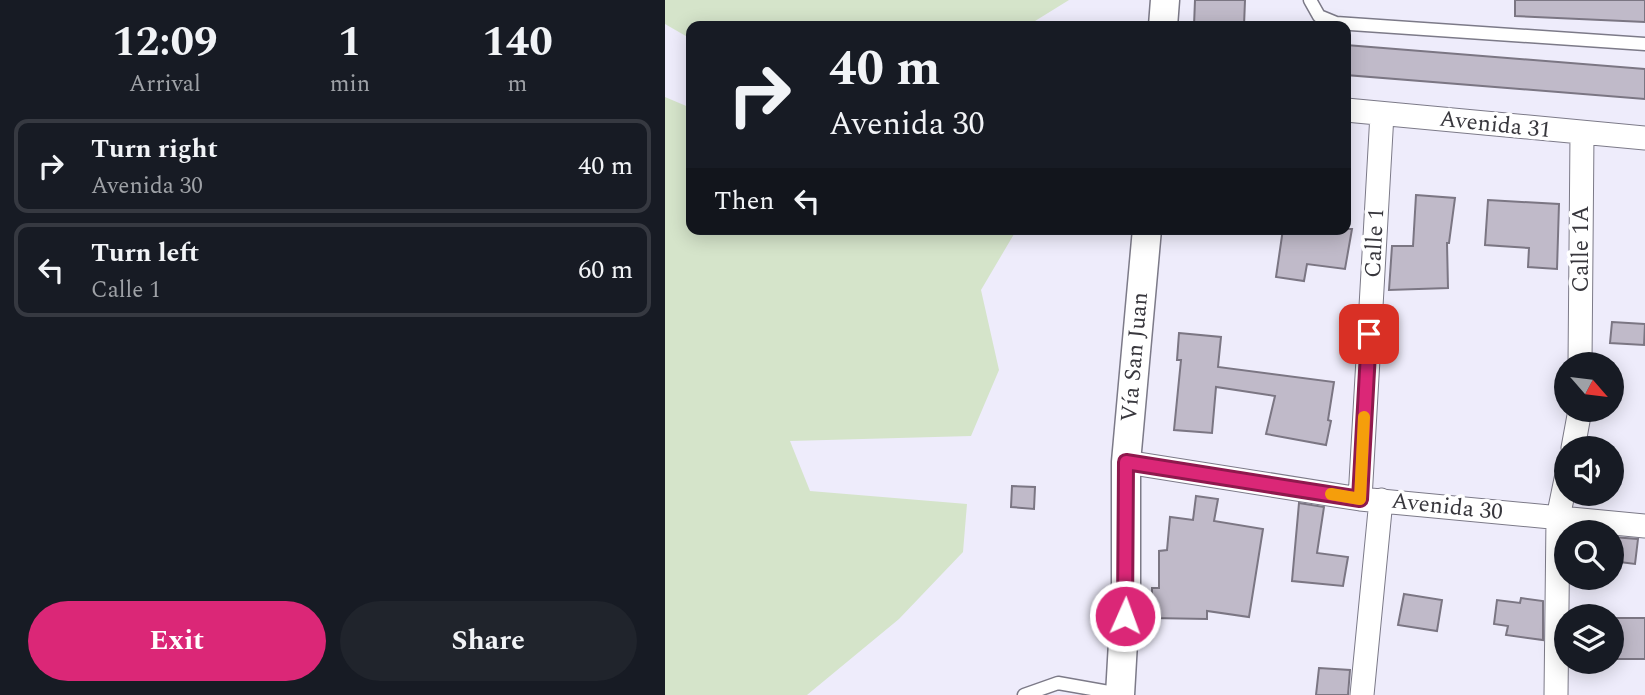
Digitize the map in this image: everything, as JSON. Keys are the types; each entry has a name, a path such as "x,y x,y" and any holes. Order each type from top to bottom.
{"street":[{"path":"1163,21 1165,0"},
{"name":"Avenida 31","path":"1351,111 1645,138"},
{"name":"Calle 1","path":"1363,695 1382,114"},
{"name":"Calle 1A","path":"1580,352 1582,134"},
{"name":"Vía San Juan","path":"1121,695 1126,590 1126,462 1146,235"},
{"name":"Avenida 30","path":"1126,462 1371,499 1645,526"},
{"path":"1556,695 1558,518 1560,506"}],"lane":[{"path":"1310,0 1319,16 1331,21"},
{"path":"1351,24 1645,44"},
{"path":"1024,695 1058,683 1121,695"}],"green space":[{"path":"665,0 1069,0 1035,21 686,21 686,36 665,24"},
{"path":"665,97 686,106 686,235 1013,235 981,290 999,370 971,436 790,441 810,491 967,504 963,552 899,619 807,695 665,695"}],"building":[{"path":"1195,0 1245,0 1244,21 1194,21"},
{"path":"1515,0 1645,0 1645,22 1515,16"},
{"path":"1351,45 1645,69 1645,99 1351,75"},
{"path":"1416,195 1455,198 1447,243 1448,288 1389,290 1392,246 1413,246"},
{"path":"1488,200 1559,204 1557,269 1528,267 1529,248 1485,245"},
{"path":"1282,235 1351,235 1345,269 1307,264 1304,281 1276,277"},
{"path":"1612,322 1645,324 1644,345 1610,343"},
{"path":"1179,333 1221,337 1218,367 1334,382 1326,445 1266,434 1275,396 1216,387 1212,433 1174,430 1181,360 1177,360"},
{"path":"1012,486 1035,487 1034,509 1011,507"},
{"path":"1196,496 1218,499 1214,521 1263,529 1249,617 1207,611 1207,619 1152,618 1152,588 1159,588 1159,551 1167,550 1170,517 1193,520"},
{"path":"1299,503 1324,507 1317,553 1348,557 1343,586 1292,581"},
{"path":"1624,538 1638,539 1635,564 1624,563"},
{"path":"1404,594 1442,600 1437,631 1398,625"},
{"path":"1521,598 1543,601 1543,640 1506,635 1508,626 1494,624 1497,600 1520,603"},
{"path":"1624,618 1645,618 1645,659 1624,659"},
{"path":"1319,668 1350,670 1348,695 1316,695"}],"slow traffic":[{"path":"1331,494 1360,499 1364,417"}],"route":[{"path":"1125,616 1126,462 1360,499 1369,334"}]}
